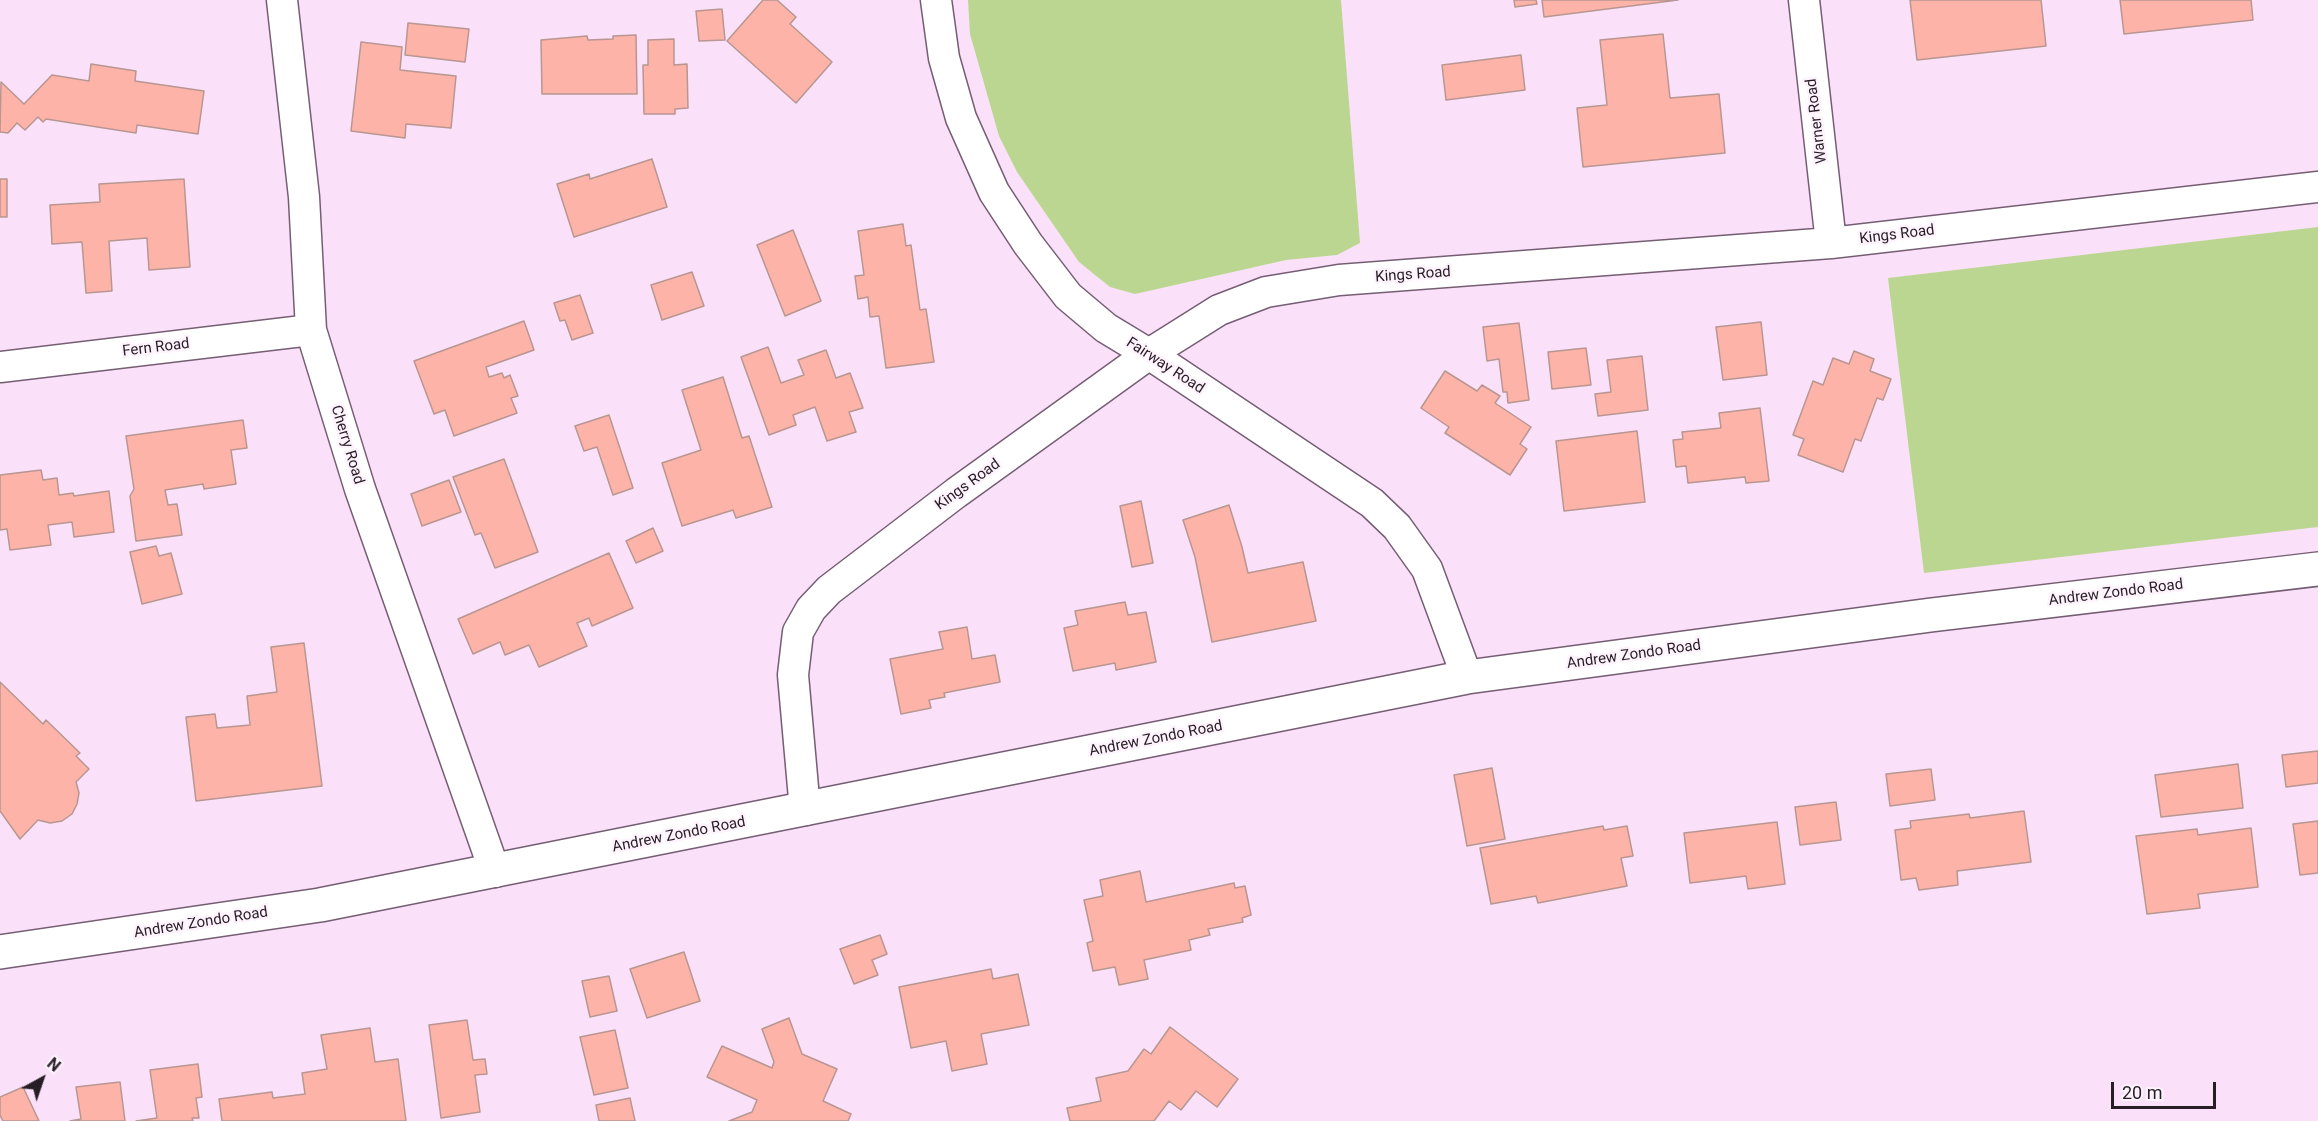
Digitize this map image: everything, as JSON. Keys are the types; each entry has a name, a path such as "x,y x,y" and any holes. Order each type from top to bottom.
{"main road":[{"name":"Andrew Zondo Road","path":"0,952 320,905 1467,677 1931,615 2318,569"}],"street":[{"name":"Cherry Road","path":"282,0 304,197 311,330 360,489 495,872"},
{"name":"Fairway Road","path":"936,0 944,58 961,118 993,192 1068,296 1106,328 1149,354 1372,503 1396,527 1428,568 1467,677"},
{"name":"Warner Road","path":"1804,0 1831,243"},
{"name":"Kings Road","path":"805,810 793,675 798,632 811,609 829,590 956,493 1149,354 1219,310 1266,292 1339,280 1831,243 2318,187"},
{"name":"Fern Road","path":"0,368 311,330"}],"green space":[{"path":"968,0 1341,0 1360,243 1337,255 1286,260 1135,294 1110,287 1079,262 1017,172 999,136 970,34"},
{"path":"2318,227 2318,527 1924,573 1888,278"}],"building":[{"path":"763,0 777,0 796,17 790,24 832,62 796,103 727,41"},
{"path":"1514,0 1536,0 1537,4 1515,7"},
{"path":"1542,0 1678,0 1544,17"},
{"path":"1910,0 2041,0 2046,46 1917,60"},
{"path":"2120,0 2251,0 2253,20 2124,34"},
{"path":"722,9 725,40 699,41 696,11"},
{"path":"408,23 469,29 465,62 405,55"},
{"path":"1663,34 1670,98 1719,94 1725,153 1583,167 1577,108 1607,105 1600,40"},
{"path":"636,35 637,94 542,94 541,40 587,36 588,40 613,39 613,36"},
{"path":"674,39 674,65 687,64 688,108 675,109 675,114 644,114 643,65 648,65 648,40"},
{"path":"361,42 402,47 400,70 456,76 451,128 406,124 405,138 351,131"},
{"path":"1521,55 1525,90 1446,100 1442,65"},
{"path":"91,64 136,71 135,81 204,91 198,134 137,125 136,133 46,119 43,122 38,117 25,130 17,123 8,133 0,132 1,82 24,104 52,75 89,81"},
{"path":"652,159 667,207 574,237 557,184 589,174 590,179"},
{"path":"0,179 7,179 7,217 0,217"},
{"path":"184,179 190,267 149,270 147,238 109,241 112,291 86,293 82,242 52,244 50,205 100,202 99,184"},
{"path":"903,224 906,246 911,245 920,310 926,309 934,362 886,368 879,316 870,317 868,297 858,299 855,276 864,275 858,231"},
{"path":"793,230 821,301 785,316 757,245"},
{"path":"692,272 704,306 662,320 651,285"},
{"path":"580,295 593,333 572,340 565,320 560,321 554,303"},
{"path":"524,321 534,350 486,367 489,377 502,373 504,378 510,375 518,396 511,398 517,413 454,436 445,410 434,414 414,361"},
{"path":"1761,322 1767,375 1723,380 1716,327"},
{"path":"1519,323 1529,400 1508,403 1507,392 1503,392 1499,359 1487,361 1483,327"},
{"path":"768,347 781,383 804,375 798,360 826,350 836,378 850,373 863,408 849,412 856,432 827,441 815,407 793,415 796,425 769,435 741,357"},
{"path":"1586,348 1591,385 1552,389 1548,352"},
{"path":"1854,351 1874,359 1870,371 1891,379 1883,400 1877,398 1861,441 1855,439 1843,472 1798,455 1804,439 1793,435 1813,381 1823,385 1833,358 1849,364"},
{"path":"1642,356 1648,410 1598,416 1595,394 1611,392 1607,360"},
{"path":"1445,371 1477,391 1482,385 1500,396 1495,403 1531,427 1520,444 1527,449 1510,475 1445,433 1449,427 1421,408"},
{"path":"723,377 742,438 749,436 772,507 736,518 733,510 682,526 662,463 701,450 682,390"},
{"path":"1760,408 1769,481 1746,483 1745,477 1688,483 1686,466 1676,467 1673,440 1683,439 1682,432 1721,428 1719,413"},
{"path":"609,415 633,488 613,495 597,447 584,451 575,426"},
{"path":"243,420 247,448 231,450 236,484 204,489 203,484 165,490 168,505 177,504 182,535 136,541 130,496 134,489 126,436"},
{"path":"1637,431 1645,502 1564,511 1556,441"},
{"path":"504,459 538,552 495,568 481,533 475,535 453,477"},
{"path":"41,470 43,480 57,478 59,495 73,493 74,496 109,491 114,532 74,537 72,522 48,525 51,545 10,550 7,529 0,530 0,475"},
{"path":"449,480 461,512 422,526 411,494"},
{"path":"1141,501 1153,563 1132,567 1120,506"},
{"path":"1229,505 1248,573 1303,562 1316,621 1212,642 1195,557 1183,520"},
{"path":"653,528 663,551 636,563 626,541"},
{"path":"156,546 159,556 171,553 182,594 142,604 130,552"},
{"path":"609,553 633,608 592,626 589,618 577,623 587,646 539,667 529,645 505,655 500,642 473,654 458,619"},
{"path":"1125,602 1128,615 1146,612 1156,662 1116,670 1115,663 1073,671 1064,628 1078,625 1075,611"},
{"path":"967,627 972,659 995,655 1000,682 944,693 945,697 929,700 931,708 901,714 890,659 943,649 939,632"},
{"path":"304,643 322,786 196,801 186,717 215,714 217,728 250,725 247,696 277,692 271,647"},
{"path":"0,682 43,724 46,720 80,753 76,756 89,769 76,782 79,793 72,814 62,821 50,823 38,820 20,839 0,811"},
{"path":"2318,751 2318,783 2286,787 2282,755"},
{"path":"2238,764 2243,808 2161,817 2155,775"},
{"path":"1492,768 1505,839 1467,846 1454,775"},
{"path":"1931,769 1935,800 1890,806 1886,774"},
{"path":"1836,802 1841,840 1800,845 1795,807"},
{"path":"2024,811 2031,862 1957,871 1958,885 1919,890 1916,878 1901,880 1895,830 1911,828 1910,821 1969,814 1970,818"},
{"path":"2318,821 2318,873 2300,875 2293,824"},
{"path":"1777,822 1785,884 1748,889 1746,876 1690,883 1684,833"},
{"path":"1603,826 1604,830 1627,826 1633,856 1621,858 1627,886 1538,903 1536,896 1491,904 1480,848"},
{"path":"2251,828 2258,887 2198,894 2200,908 2147,914 2136,836 2197,829 2198,835"},
{"path":"1140,871 1146,902 1234,883 1235,888 1245,886 1251,915 1242,918 1243,922 1208,929 1210,935 1189,940 1191,950 1144,960 1148,979 1119,985 1115,967 1093,971 1087,943 1093,941 1084,900 1103,896 1100,880"},
{"path":"880,935 887,954 872,960 878,975 854,984 840,949"},
{"path":"684,952 700,1001 647,1018 630,969"},
{"path":"991,969 993,979 1018,974 1029,1025 981,1034 987,1064 952,1071 946,1041 911,1048 899,987"},
{"path":"609,976 617,1011 590,1017 582,981"},
{"path":"789,1018 802,1054 837,1069 823,1101 851,1114 848,1121 729,1121 752,1112 757,1100 707,1077 722,1046 772,1068 774,1062 762,1029"},
{"path":"467,1020 473,1060 485,1059 487,1074 475,1075 480,1112 441,1118 429,1025"},
{"path":"1170,1027 1238,1079 1217,1107 1196,1091 1181,1110 1169,1101 1154,1121 1070,1121 1067,1108 1101,1101 1096,1078 1128,1071 1144,1049 1151,1054"},
{"path":"370,1028 375,1062 398,1059 406,1121 222,1121 219,1099 272,1092 273,1098 305,1094 302,1073 327,1069 321,1035"},
{"path":"615,1030 628,1088 594,1095 580,1037"},
{"path":"198,1064 202,1097 196,1098 199,1118 192,1118 193,1121 136,1121 157,1118 150,1070"},
{"path":"120,1082 125,1121 70,1121 81,1119 76,1087"},
{"path":"23,1087 39,1121 3,1121 0,1115 0,1097"},
{"path":"630,1098 635,1121 599,1121 596,1105"}]}
